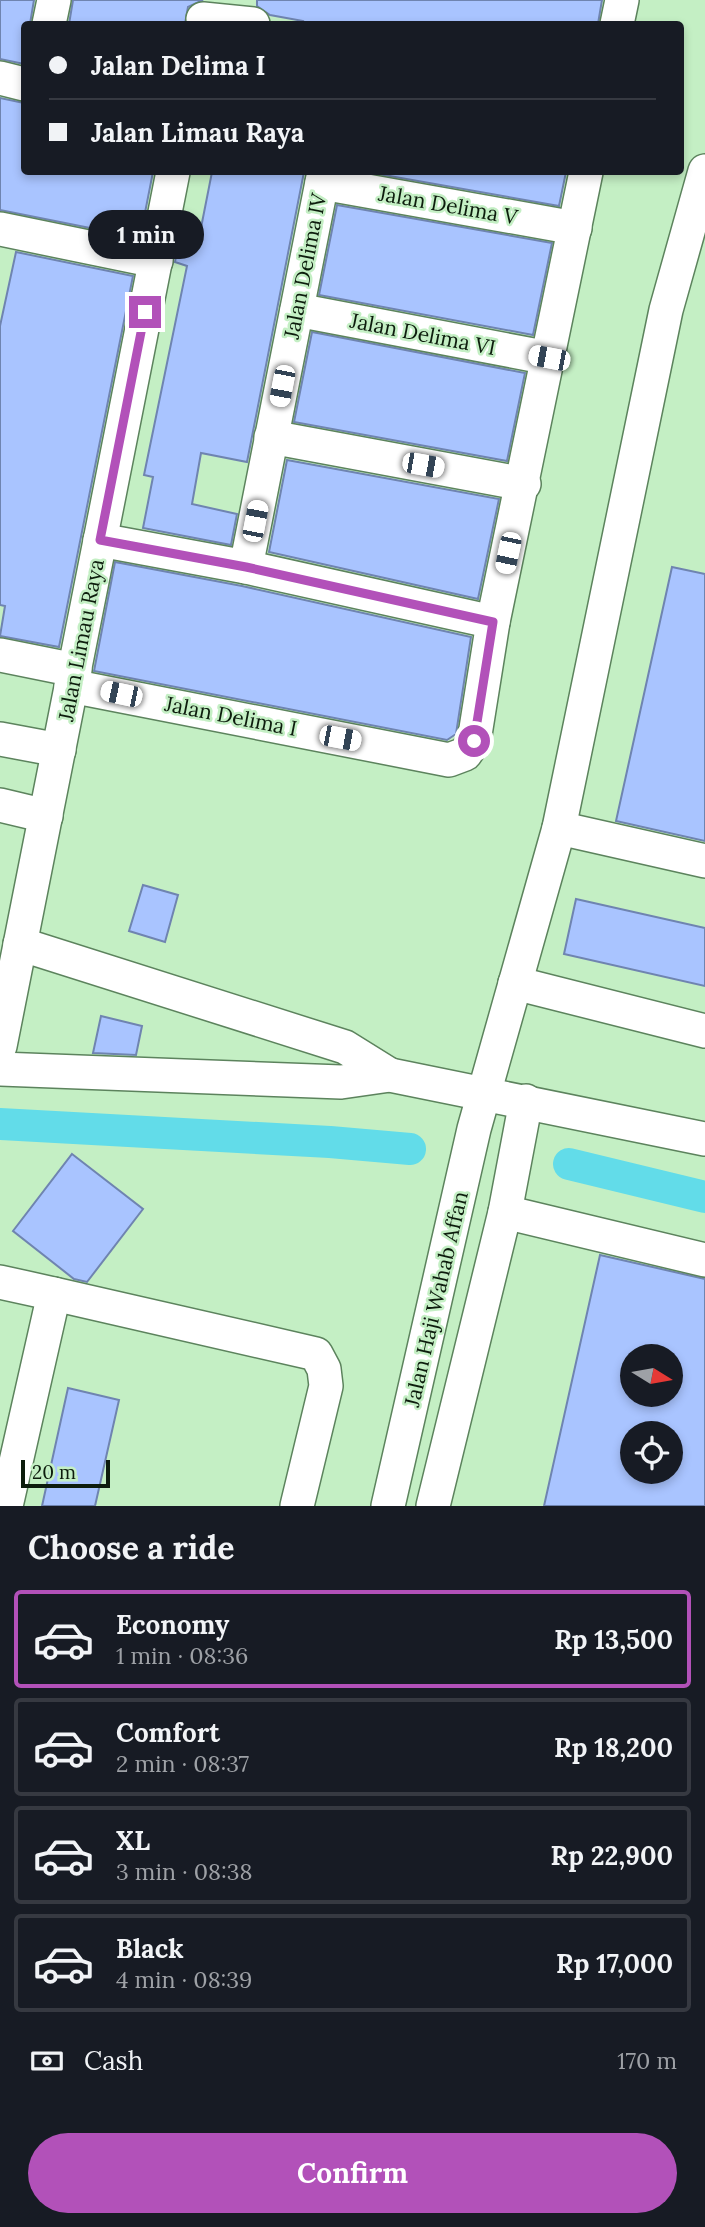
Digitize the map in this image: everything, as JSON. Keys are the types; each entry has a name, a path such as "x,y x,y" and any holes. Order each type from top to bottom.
{"street":[{"path":"49,21 54,0"},
{"path":"618,21 622,0"},
{"path":"204,15 237,21"},
{"path":"0,78 21,83"},
{"name":"Jalan Haji Wahab Affan","path":"388,1506 430,1333 474,1129 559,828 666,310 705,171"},
{"name":"Jalan Limau Raya","path":"0,1046 172,175"},
{"name":"Jalan Delima I","path":"0,655 73,678 449,760 465,754 474,741 493,622 524,484 585,175"},
{"name":"Jalan Delima V","path":"323,177 575,228"},
{"name":"Jalan Delima IV","path":"246,567 323,177"},
{"path":"0,231 156,261"},
{"name":"Jalan Delima VI","path":"297,310 549,358"},
{"path":"271,437 524,484"},
{"path":"100,540 246,567 493,622"},
{"path":"0,739 59,750"},
{"path":"0,805 46,816"},
{"path":"559,828 705,861"},
{"path":"20,944 345,1047 390,1075"},
{"path":"515,983 705,1031"},
{"path":"0,1069 341,1082 390,1075 705,1139"},
{"name":"Jalan Haji Wahab Affan","path":"433,1506 505,1207 526,1101"},
{"path":"505,1207 705,1261"},
{"path":"0,1282 316,1354 324,1369 326,1386 297,1506"},
{"path":"6,1506 54,1294"},
{"path":"430,1333 472,1342"}],"building":[{"path":"0,0 34,0 30,21 21,21 21,63 0,59"},
{"path":"73,0 203,0 188,7 186,21 70,21"},
{"path":"257,0 602,0 598,21 303,21 270,15 257,6"},
{"path":"0,98 21,102 21,175 152,175 140,238 0,210"},
{"path":"211,175 303,175 247,462 201,453 192,504 237,514 231,545 143,528 153,477 144,475 187,266 175,262 179,239 198,243"},
{"path":"384,175 565,175 559,206"},
{"path":"337,205 552,243 533,335 319,295"},
{"path":"16,252 133,276 59,647 0,636 5,606 0,605 0,326"},
{"path":"312,332 525,373 507,461 294,422"},
{"path":"287,460 499,499 478,599 269,552"},
{"path":"115,562 242,586 471,637 456,734 447,740 94,671"},
{"path":"672,567 705,574 705,841 616,821"},
{"path":"143,885 178,895 165,942 129,931"},
{"path":"576,899 705,928 705,986 564,954"},
{"path":"101,1016 142,1026 136,1055 93,1053"},
{"path":"72,1154 143,1209 87,1282 74,1279 13,1231"},
{"path":"600,1255 705,1279 705,1506 544,1506"},
{"path":"68,1388 119,1400 95,1506 42,1506"}],"waterway":[{"path":"0,1124 330,1142 410,1149"},
{"path":"569,1164 705,1197"}],"route":[{"path":"145,312 100,540 246,567 493,622 474,741"}]}
